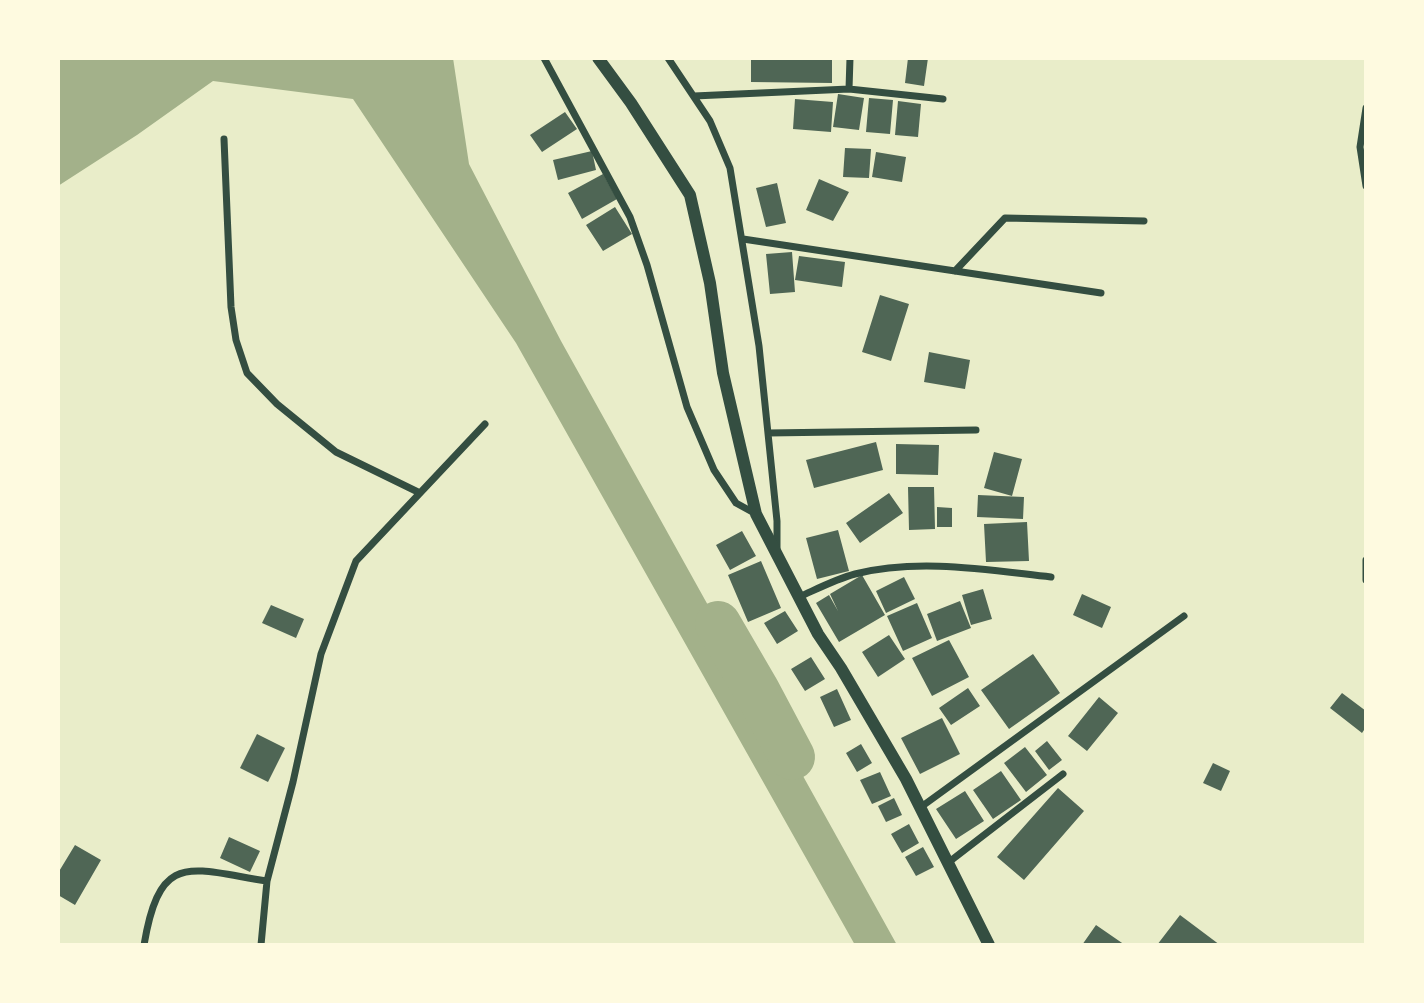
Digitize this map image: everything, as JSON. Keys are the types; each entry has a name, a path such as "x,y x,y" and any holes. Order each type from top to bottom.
{"street":[{"path":"544,58 630,217 647,265 687,407 714,470 736,503 755,514"},
{"path":"598,58 631,103 690,195 710,283 723,373 755,514 818,634 841,668 921,807 989,945"},
{"path":"668,58 710,121 730,167 759,346 777,521 777,553"},
{"path":"849,89 850,58"},
{"path":"694,96 849,89 943,99"},
{"path":"1366,108 1360,147 1366,186"},
{"path":"224,139 231,307 236,340 247,373 276,404 336,452 420,493"},
{"path":"955,271 1005,218 1144,220"},
{"path":"743,239 1101,293"},
{"path":"261,945 267,881 293,782 321,654 356,561 485,424"},
{"path":"768,433 976,430"},
{"path":"1366,560 1366,580"},
{"path":"799,597 854,574 907,566 957,566 1051,577"},
{"path":"921,807 1184,616"},
{"path":"949,862 1063,774"},
{"path":"144,945 157,894 170,877 190,869 267,881"}],"shaded area":[{"path":"58,58 453,58 469,164 561,341 897,945 855,945 516,343 353,99 213,81 58,186"}],"building":[{"path":"751,58 832,58 832,83 751,82"},
{"path":"908,58 928,58 924,86 905,83"},
{"path":"838,94 864,98 859,130 833,127"},
{"path":"869,98 893,100 890,134 866,132"},
{"path":"795,99 833,102 831,132 793,129"},
{"path":"898,101 921,104 918,137 895,135"},
{"path":"565,112 577,129 542,152 530,135"},
{"path":"845,148 871,149 869,178 843,177"},
{"path":"592,151 596,170 558,180 553,160"},
{"path":"876,152 906,157 902,182 872,177"},
{"path":"603,174 617,199 582,219 568,193"},
{"path":"819,179 849,192 833,221 806,210"},
{"path":"777,183 786,223 766,227 756,188"},
{"path":"615,207 632,234 603,251 586,225"},
{"path":"792,252 795,292 770,294 766,254"},
{"path":"799,256 845,262 842,287 795,280"},
{"path":"880,295 909,304 891,361 862,352"},
{"path":"929,352 970,360 965,389 924,382"},
{"path":"876,442 883,470 814,488 806,460"},
{"path":"896,444 939,445 938,475 896,474"},
{"path":"994,452 1022,459 1012,496 984,488"},
{"path":"908,487 934,487 935,529 909,530"},
{"path":"889,493 903,513 860,543 846,523"},
{"path":"978,495 1024,497 1023,519 977,517"},
{"path":"937,507 952,508 952,527 937,527"},
{"path":"1027,522 1029,561 986,562 984,524"},
{"path":"838,530 849,571 817,579 806,538"},
{"path":"742,531 756,556 730,570 716,545"},
{"path":"761,561 781,608 748,622 728,575"},
{"path":"862,575 885,615 839,642 816,603 829,595 838,611 830,594"},
{"path":"904,577 915,599 886,613 876,591"},
{"path":"983,589 992,619 971,625 962,595"},
{"path":"1082,594 1111,607 1102,628 1073,615"},
{"path":"960,601 971,628 937,641 927,614"},
{"path":"917,603 932,638 903,651 887,616"},
{"path":"271,605 304,619 296,638 262,623"},
{"path":"785,611 798,631 777,644 764,623"},
{"path":"889,635 905,659 878,677 862,652"},
{"path":"949,640 969,677 932,696 912,658"},
{"path":"1033,654 1060,693 1009,729 981,690"},
{"path":"811,657 825,679 805,691 791,669"},
{"path":"968,688 980,706 951,725 939,708"},
{"path":"837,689 851,720 834,727 820,697"},
{"path":"1342,693 1366,711 1366,727 1362,733 1330,708"},
{"path":"1099,697 1118,713 1087,751 1068,736"},
{"path":"942,718 960,754 920,774 901,738"},
{"path":"257,734 285,748 268,782 240,768"},
{"path":"1047,741 1062,760 1049,770 1035,751"},
{"path":"861,744 872,763 857,772 846,753"},
{"path":"1025,747 1047,775 1026,792 1004,763"},
{"path":"1213,763 1230,771 1221,791 1203,783"},
{"path":"1001,771 1021,800 993,819 973,790"},
{"path":"880,772 891,796 872,804 860,780"},
{"path":"1058,788 1084,811 1024,880 997,857"},
{"path":"965,791 984,821 956,839 936,809"},
{"path":"894,798 902,815 886,822 878,806"},
{"path":"909,824 919,843 902,853 891,834"},
{"path":"229,837 260,851 250,872 220,858"},
{"path":"75,845 101,860 75,905 58,895 58,873"},
{"path":"923,847 934,867 916,876 905,857"},
{"path":"1180,915 1220,945 1157,945"},
{"path":"1096,925 1125,945 1082,945"}],"waterway":[{"path":"718,624 792,757"}]}
